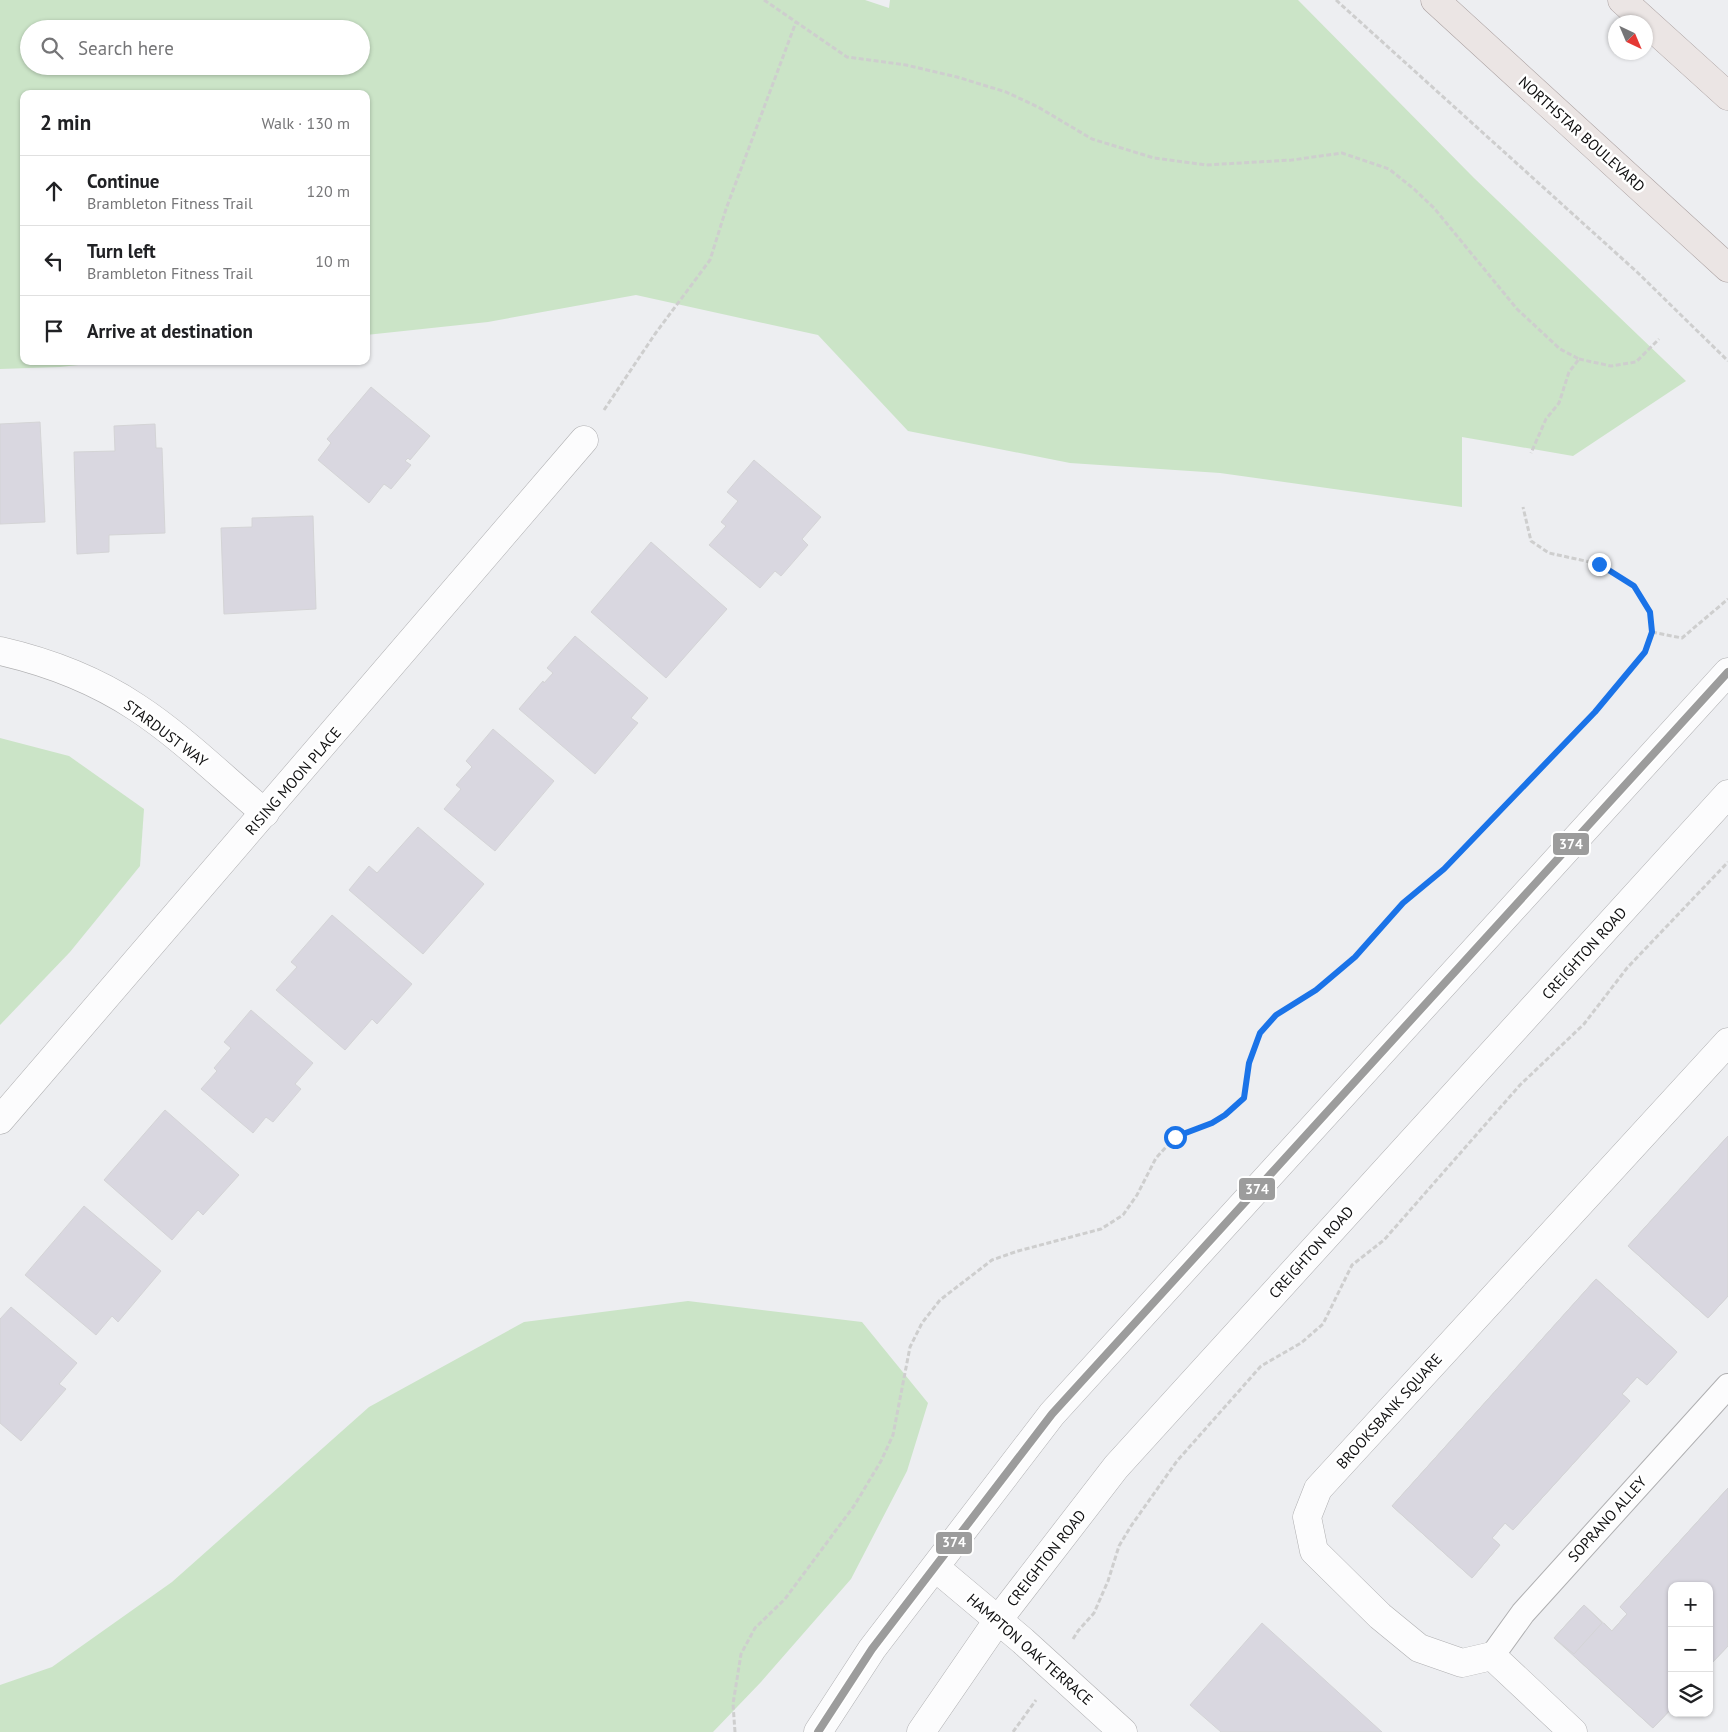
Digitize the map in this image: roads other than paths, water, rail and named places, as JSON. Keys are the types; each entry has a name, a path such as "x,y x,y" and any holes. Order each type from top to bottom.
{"main road":[{"name":"NORTHSTAR BOULEVARD","path":"1435,0 1728,268"},
{"path":"1622,0 1728,96"}],"street":[{"name":"RISING MOON PLACE","path":"0,1120 584,440"},
{"name":"STARDUST WAY","path":"0,651 39,660 101,688 137,708 265,813"},
{"path":"818,1732 872,1649 936,1568 1052,1414 1728,672"},
{"name":"CREIGHTON ROAD","path":"921,1732 998,1620 1116,1467 1728,794"},
{"name":"BROOKSBANK SQUARE","path":"1492,1656 1462,1663 1418,1648 1380,1616 1314,1551 1307,1517 1318,1489 1728,1042"},
{"name":"HAMPTON OAK TERRACE","path":"936,1568 998,1620 1122,1732"},
{"path":"1492,1656 1573,1732"}],"lane":[{"name":"SOPRANO ALLEY","path":"1492,1656 1523,1613 1728,1386"}]}
